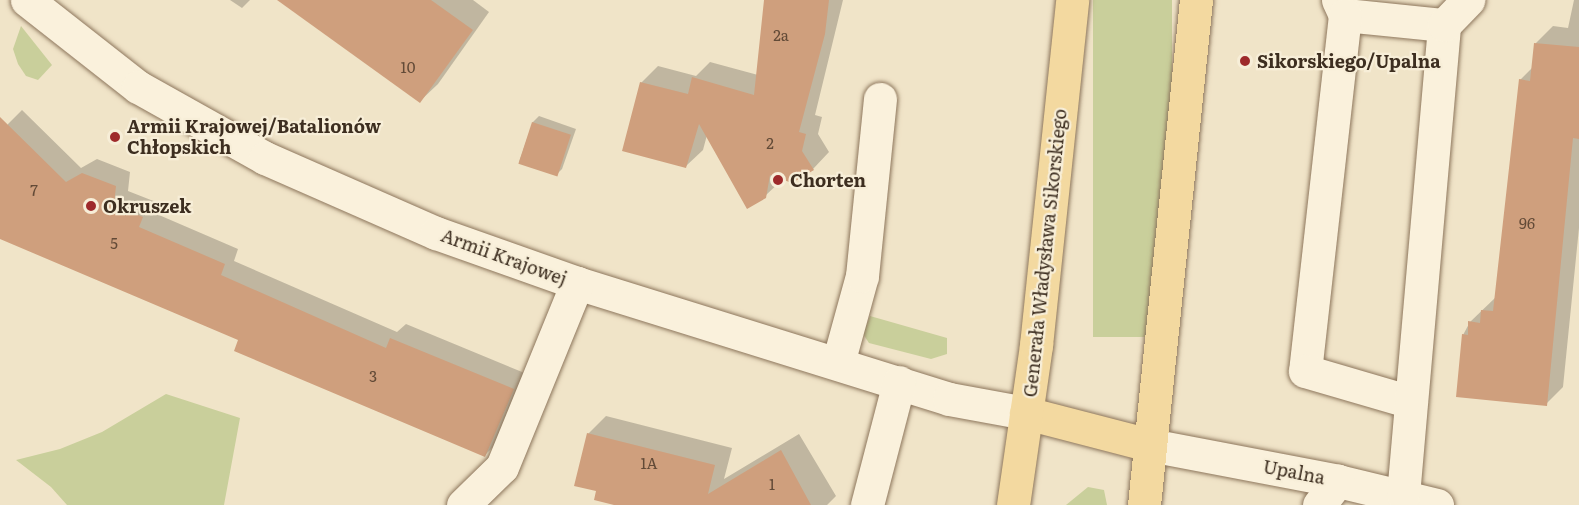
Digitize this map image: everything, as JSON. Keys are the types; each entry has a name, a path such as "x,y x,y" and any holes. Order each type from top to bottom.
{"main road":[{"name":"Generała Władysława Sikorskiego","path":"1013,505 1026,413 1072,0"},
{"path":"1144,505 1196,0"},
{"path":"1026,413 1150,445"}],"street":[{"name":"Armii Krajowej","path":"27,0 138,87 265,158 436,233 577,283 949,399 1026,413"},
{"path":"1403,495 1444,25 1468,0"},
{"path":"1411,402 1305,371 1341,8 1444,25"},
{"path":"838,363 862,276 880,99"},
{"path":"463,505 502,467 577,283"},
{"path":"867,505 899,382"},
{"name":"Upalna","path":"1150,445 1328,493 1403,495 1437,505"}],"green space":[{"path":"1093,0 1172,0 1172,337 1093,337"},
{"path":"21,26 52,65 38,80 26,76 18,64 13,49"},
{"path":"870,316 947,338 947,354 931,359 869,343 863,334"},
{"path":"166,394 240,418 224,505 67,505 51,487 16,460 60,449 102,432"},
{"path":"1088,487 1104,490 1107,505 1066,505"}],"building":[{"path":"277,0 431,0 473,30 420,103"},
{"path":"764,0 829,0 825,34 799,132 806,134 802,151 814,170 792,183 770,175 766,198 747,209 699,124 686,168 622,151 640,82 688,94 692,77 754,95"},
{"path":"1534,43 1579,47 1579,139 1573,138 1547,406 1456,397 1462,334 1468,335 1468,321 1480,323 1481,310 1493,311 1519,79 1530,81"},
{"path":"0,117 66,182 82,173 116,186 114,205 143,217 139,227 225,264 221,275 386,348 390,338 514,389 485,457 234,351 238,340 0,239"},
{"path":"532,122 571,135 557,177 518,164"},
{"path":"587,433 715,465 708,494 781,450 811,505 614,505 594,500 596,491 574,486"}],"place":[{"name":"Sikorskiego/Upalna","path":"1245,61"},
{"name":"Armii Krajowej/Batalionów Chłopskich","path":"115,137"},
{"name":"Chorten","path":"778,180"},
{"name":"Okruszek","path":"91,206"}]}
